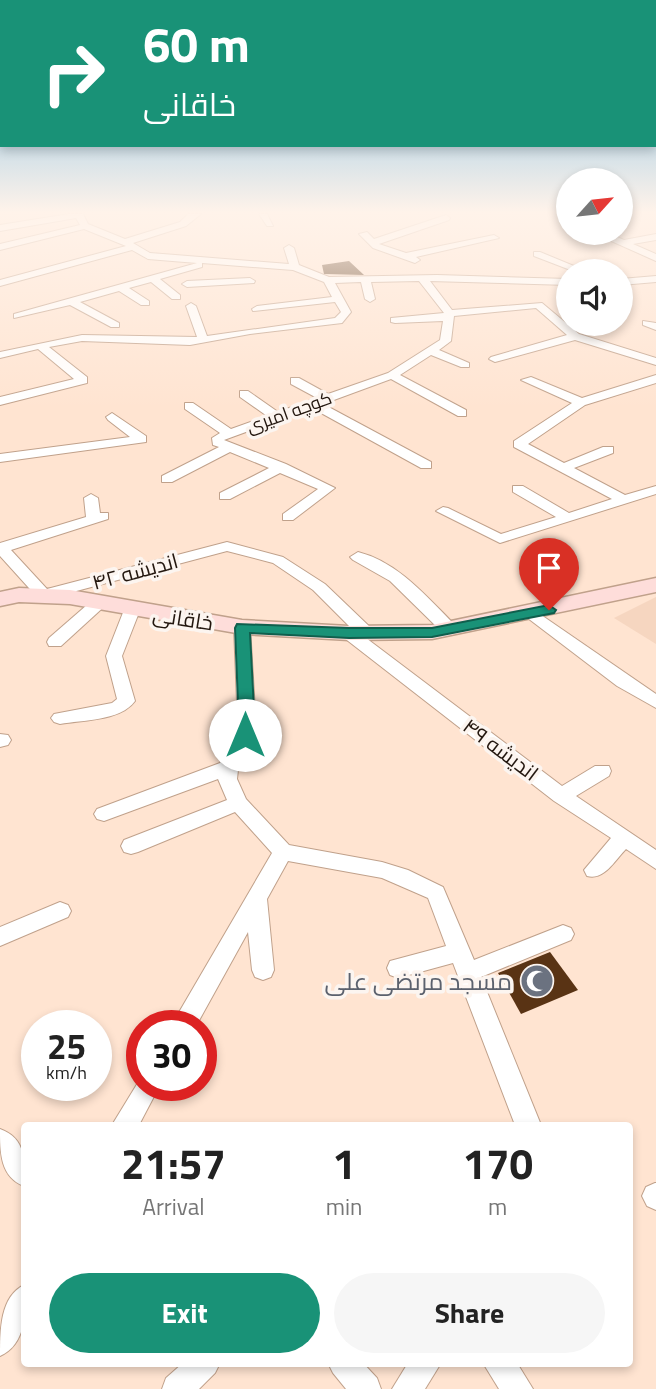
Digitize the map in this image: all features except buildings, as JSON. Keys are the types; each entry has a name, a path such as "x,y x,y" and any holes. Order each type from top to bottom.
{"main road":[{"name":"خاقانی","path":"0,599 19,595 44,595 101,601 132,610 242,628 357,633 432,632 656,585"}],"street":[{"path":"134,279 140,282"},
{"path":"18,316 150,279"},
{"path":"154,279 176,297"},
{"path":"325,279 350,279"},
{"path":"365,279 370,299"},
{"path":"423,279 449,315"},
{"path":"464,279 556,282"},
{"path":"633,281 656,279"},
{"path":"0,355 82,338 156,342 203,340 250,331 338,321 346,312 328,280"},
{"path":"187,284 250,281 254,293"},
{"path":"120,287 145,303"},
{"path":"257,309 338,299"},
{"path":"71,301 115,325"},
{"path":"395,320 538,305 556,320"},
{"path":"191,306 203,340"},
{"name":"کوچه امیری","path":"230,440 275,416 393,375 445,341 449,315"},
{"path":"495,359 575,336 656,362"},
{"path":"0,401 83,380 40,345"},
{"path":"430,350 464,365"},
{"path":"393,375 462,413"},
{"path":"624,500 519,444 581,402 656,379"},
{"path":"527,380 581,402"},
{"path":"295,381 326,398"},
{"path":"244,394 275,416"},
{"path":"312,403 426,465"},
{"path":"167,478 230,440 189,406"},
{"path":"0,458 141,439 112,417"},
{"name":"کوچه امیری","path":"230,440 328,488 288,517"},
{"path":"563,468 608,450"},
{"path":"225,496 281,467"},
{"path":"518,489 568,518"},
{"path":"443,511 500,539 656,491"},
{"path":"44,595 0,548 98,518 91,498"},
{"name":"اندیشه ۴۲","path":"44,595 227,546"},
{"name":"اندیشه ۴۹","path":"227,546 278,560 319,587 357,633 561,796 625,837 656,861"},
{"path":"358,557 370,561 418,597 449,629"},
{"path":"55,642 101,601"},
{"path":"60,719 117,708 126,701 114,656 132,610"},
{"path":"531,613 623,682 656,702"},
{"path":"242,628 247,728 229,767 227,779 238,803 283,852 369,867 424,885 436,893 527,1122"},
{"path":"104,814 229,767"},
{"path":"561,796 602,771"},
{"path":"131,846 238,803"},
{"path":"594,870 625,837"},
{"path":"192,1010 283,852"},
{"path":"256,899 263,970"},
{"path":"0,937 60,911"},
{"path":"398,968 464,962 563,934"},
{"path":"127,1122 139,1101"},
{"path":"0,1141 21,1169"},
{"path":"0,1341 21,1304"},
{"path":"177,1389 201,1367"},
{"path":"347,1367 366,1389"},
{"path":"407,1389 423,1367"},
{"path":"501,1367 518,1389"}],"shaded area":[{"path":"656,597 656,644 614,618"}],"place":[{"name":"مسجد مرتضی علی","path":"537,981"}],"route":[{"path":"245,735 247,728 242,628 349,633 432,632 549,610"}]}
